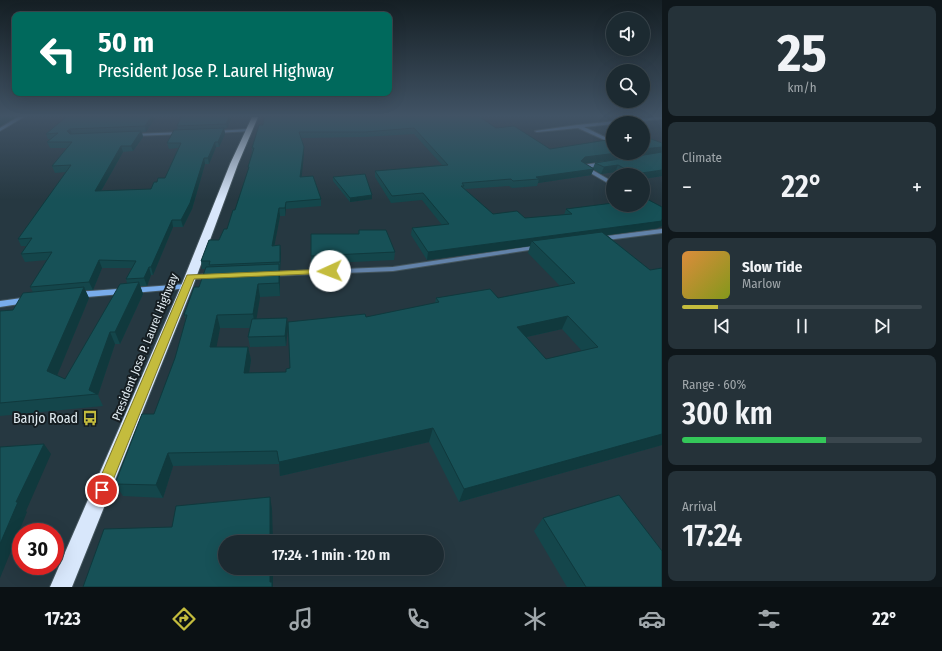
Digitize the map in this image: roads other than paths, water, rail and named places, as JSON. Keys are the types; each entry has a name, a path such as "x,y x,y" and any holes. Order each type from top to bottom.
{"highway":[{"name":"President Jose P. Laurel Highway","path":"61,587 189,281 243,144"}],"street":[{"path":"606,163 583,167 606,180"},
{"path":"591,240 662,231"},
{"path":"260,274 393,269 544,247"},
{"path":"68,296 221,276"},
{"path":"0,304 38,299"}],"place":[{"name":"Banjo Road","path":"90,418"}]}
